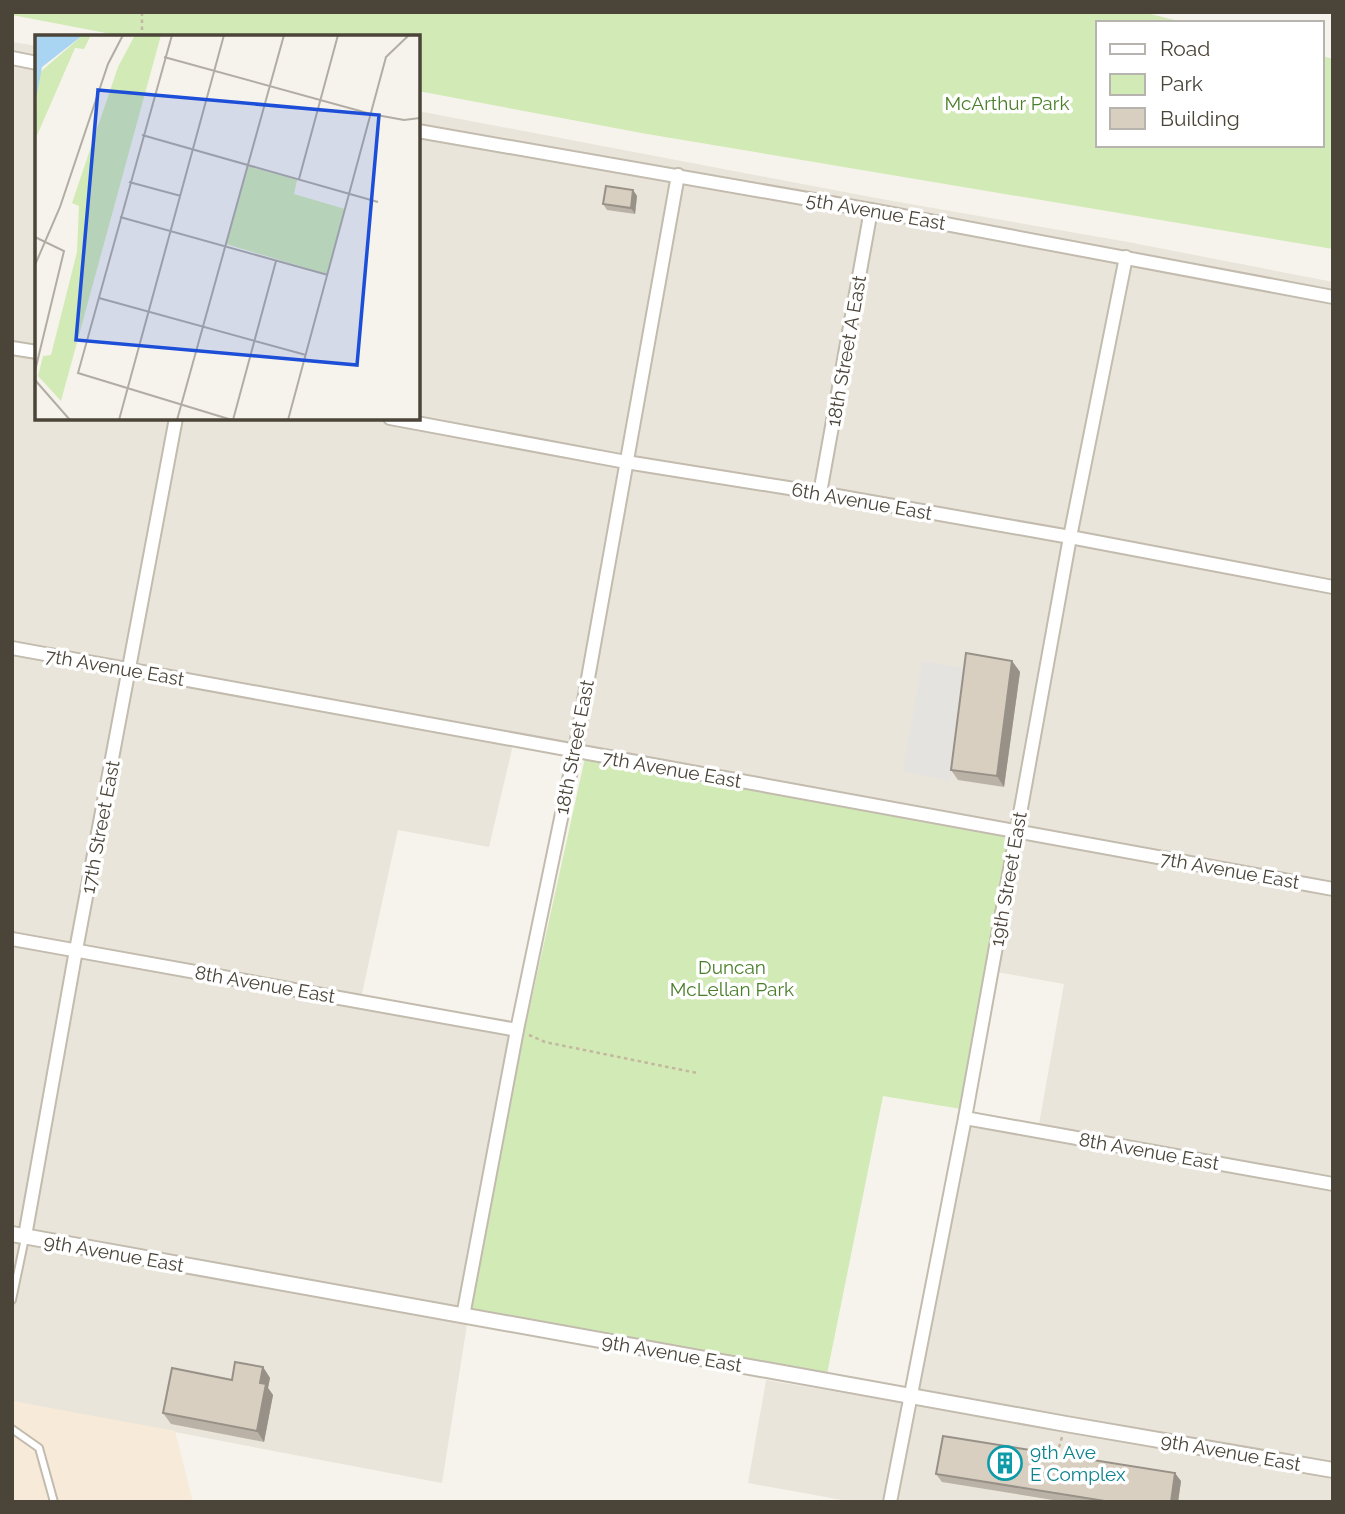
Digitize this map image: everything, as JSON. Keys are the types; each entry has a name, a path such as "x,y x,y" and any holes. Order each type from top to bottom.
{"street":[{"path":"12,58 35,62"},
{"name":"5th Avenue East","path":"420,131 871,210 1333,297"},
{"name":"18th Street East","path":"463,1316 517,1030 575,751 678,176"},
{"name":"18th Street A East","path":"820,493 871,210"},
{"name":"19th Street East","path":"890,1502 965,1118 1070,537 1125,257"},
{"path":"12,348 35,352"},
{"name":"17th Street East","path":"19,1235 131,670 176,420"},
{"name":"6th Avenue East","path":"401,420 626,462 1070,537 1333,587"},
{"name":"7th Avenue East","path":"12,648 1333,889"},
{"name":"8th Avenue East","path":"12,939 517,1030"},
{"name":"8th Avenue East","path":"965,1118 1333,1184"},
{"name":"9th Avenue East","path":"19,1235 1333,1470"}],"lane":[{"path":"12,1300 19,1235"},
{"path":"12,1429 39,1448 54,1502"}],"path":[{"path":"142,12 142,35"},
{"path":"517,1030 545,1042 697,1073"},
{"path":"1055,1460 1066,1424"}],"shaded area":[{"path":"12,42 35,46 35,420 420,420 420,111 1333,282 1333,1502 853,1502 748,1483 766,1380 902,1403 961,1109 1039,1124 1064,984 986,970 1011,837 513,745 489,847 398,830 359,1007 523,1038 469,1312 442,1483 12,1401"},
{"path":"922,661 970,669 950,781 903,772"},
{"path":"12,1401 175,1431 193,1502 12,1502"}],"green space":[{"name":"McArthur Park","path":"12,12 1143,12 1178,21 1096,21 1096,147 1324,147 1324,57 1333,59 1333,249 647,134 420,91 420,35 117,35 12,15"},
{"name":"Duncan McLellan Park","path":"585,758 1011,837 961,1109 883,1096 827,1374 469,1312 523,1038"}],"building":[{"path":"606,186 633,190 631,208 603,204"},
{"path":"966,653 1012,661 997,776 951,770"},
{"path":"235,1362 263,1367 260,1383 266,1384 257,1431 163,1413 172,1368 232,1380"},
{"name":"9th Ave E Complex","path":"943,1436 1175,1473 1171,1502 1111,1502 936,1474"}],"place":[{"name":"9th Ave E Complex","path":"1005,1463"}]}
